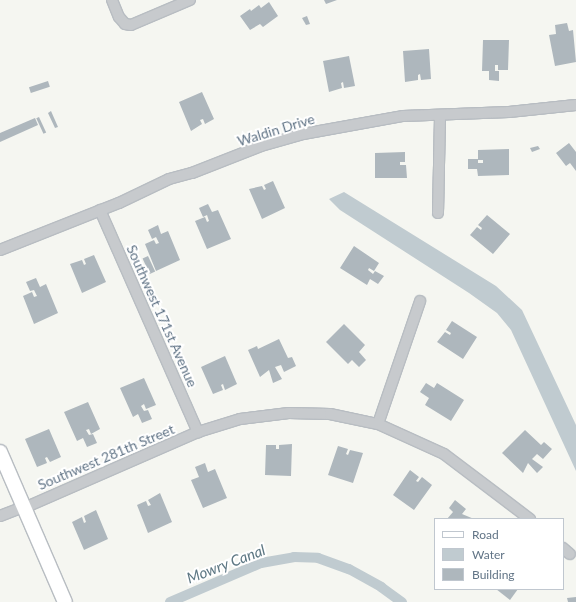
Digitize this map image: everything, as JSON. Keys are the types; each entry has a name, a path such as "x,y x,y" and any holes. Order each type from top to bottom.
{"street":[{"path":"112,0 124,24 131,25 190,0"},
{"name":"Waldin Drive","path":"0,250 100,210 169,179 302,134 403,116 440,116 576,105"},
{"path":"438,212 440,116"},
{"name":"Southwest 171st Avenue","path":"100,210 198,432"},
{"path":"378,424 420,301"},
{"name":"Southwest 281th Street","path":"0,516 198,432 240,419 289,412 330,414 378,424 444,454 529,518"},
{"path":"0,452 65,602"}],"water":[{"path":"344,192 496,286 522,310 576,425 576,471 511,330 497,313 469,293 340,210 329,199"}],"building":[{"path":"324,0 337,0 326,4"},
{"path":"269,2 278,16 263,27 260,24 250,30 240,16 250,9 251,11 259,5 261,8"},
{"path":"307,16 310,24 306,25 302,18"},
{"path":"567,23 569,31 573,30 576,62 555,66 549,35 556,34 555,25"},
{"path":"483,40 509,40 508,70 498,70 498,65 495,65 495,71 499,71 499,81 489,80 489,71 482,71"},
{"path":"429,49 431,79 421,80 420,74 418,75 418,80 405,82 403,51"},
{"path":"349,56 355,86 344,88 343,82 341,83 342,88 329,92 323,61"},
{"path":"48,81 50,87 31,93 29,87"},
{"path":"202,92 214,119 205,124 203,119 200,120 202,124 191,131 179,102"},
{"path":"51,111 58,127 55,128 48,113"},
{"path":"39,117 46,132 43,134 36,118"},
{"path":"35,118 38,125 0,142 0,133"},
{"path":"569,143 576,152 576,171 570,163 566,166 556,153"},
{"path":"538,146 540,149 532,152 530,148"},
{"path":"509,149 509,175 478,176 477,169 468,169 468,159 478,159 478,150","holes":["478,160 483,160 483,163 478,163"]},
{"path":"405,152 405,162 400,162 400,165 406,165 407,178 375,178 375,153"},
{"path":"273,181 285,208 262,219 249,189 262,186 264,190 266,189 264,185"},
{"path":"208,204 212,212 218,210 231,239 207,249 195,221 205,217 207,222 209,221 207,215 203,217 199,208"},
{"path":"487,215 510,234 493,254 470,235 477,227 481,230 482,228 478,225"},
{"path":"158,225 161,234 168,231 180,260 156,271 145,244 154,240 156,244 159,243 156,237 152,239 148,230"},
{"path":"354,246 379,263 374,271 369,268 368,270 373,274 375,271 384,276 378,284 370,279 367,285 340,268"},
{"path":"94,255 106,282 82,293 70,264 82,260 84,265 86,264 84,259"},
{"path":"148,256 155,271 150,274 143,259"},
{"path":"36,278 40,287 46,284 58,313 34,324 23,296 32,292 34,297 37,296 34,290 30,291 26,282"},
{"path":"452,321 477,337 463,359 437,342 445,332 450,335 451,333 446,330"},
{"path":"344,324 365,345 359,352 366,360 359,367 352,360 348,364 326,342"},
{"path":"279,339 288,358 292,357 296,366 284,372 281,365 275,367 282,379 273,383 269,370 260,377 248,350 257,346 258,349"},
{"path":"225,356 237,384 225,390 223,384 221,385 223,390 213,394 201,367"},
{"path":"144,378 156,405 146,409 144,404 141,406 144,411 148,410 152,419 142,423 138,414 133,417 120,388"},
{"path":"426,383 434,388 437,383 464,400 451,421 425,405 429,398 420,392"},
{"path":"88,402 100,429 91,434 89,429 86,430 89,435 93,434 97,443 87,447 83,438 77,441 64,412"},
{"path":"49,429 61,457 50,462 47,457 45,458 47,463 37,467 25,439"},
{"path":"525,430 541,445 544,442 552,449 543,459 537,454 532,459 543,467 537,473 528,463 523,473 502,453"},
{"path":"292,444 291,476 265,475 266,445 276,445 276,449 279,449 279,445"},
{"path":"338,446 348,449 346,454 348,455 350,450 363,453 353,483 328,475"},
{"path":"205,463 208,472 215,469 227,498 203,508 191,480 199,477 195,467"},
{"path":"410,470 419,477 416,481 418,482 422,477 432,485 414,510 393,495"},
{"path":"160,493 172,522 148,533 137,505 146,501 148,506 151,505 148,500"},
{"path":"455,500 466,509 462,514 472,518 448,518 453,512 449,508"},
{"path":"96,510 108,539 84,550 72,522 82,517 84,523 86,522 84,516"},
{"path":"497,590 517,590 510,600"},
{"path":"576,597 576,602 568,602 567,598"}],"waterway":[{"name":"Mowry Canal","path":"170,602 261,563 294,557 318,558 349,569 381,587 402,602"}]}
